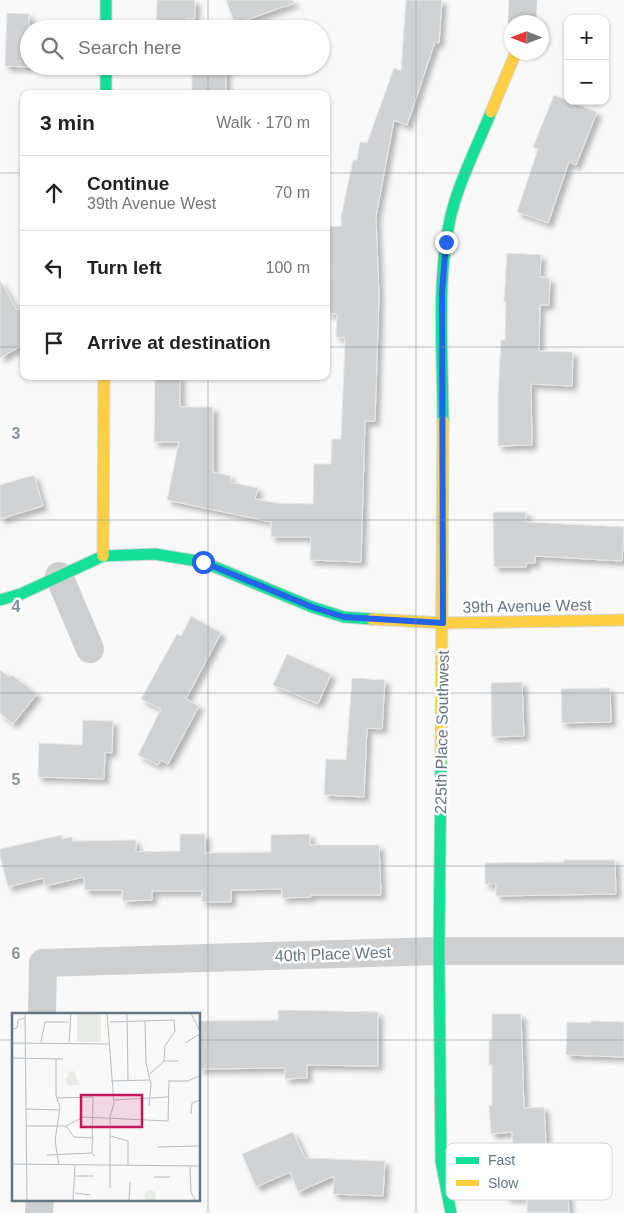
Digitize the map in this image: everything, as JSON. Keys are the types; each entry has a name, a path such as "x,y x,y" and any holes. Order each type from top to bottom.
{"street":[{"path":"106,0 106,20"},
{"path":"522,15 523,0"},
{"name":"225th Place Southwest","path":"446,1187 441,1161 439,951 443,623 442,293 446,242 454,204 513,60"},
{"path":"106,75 106,90"},
{"path":"103,556 104,380"},
{"name":"39th Avenue West","path":"0,600 21,594 103,556 155,554 203,562 312,607 344,617 443,623 624,620"},
{"path":"59,576 90,649"},
{"name":"40th Place West","path":"42,1013 43,963 439,951 624,951"},
{"path":"40,1200 40,1213"},
{"name":"225th Place Southwest","path":"448,1200 451,1213"}],"building":[{"path":"157,0 195,0 195,19 156,20"},
{"path":"226,0 293,0 294,3 246,20 234,20"},
{"path":"406,0 442,0 439,43 435,42 407,125 394,120 376,216 379,296 375,421 365,421 361,562 310,560 311,537 271,537 271,522 167,500 179,442 154,442 155,380 180,380 180,407 213,407 213,472 231,476 230,482 258,488 255,499 276,503 313,504 314,464 331,464 332,439 341,439 345,343 344,337 336,337 337,314 330,313 330,227 342,226 341,217 353,160 357,160 360,142 367,143 394,68 401,71"},
{"path":"7,13 29,14 29,20 20,20 20,67 5,66"},
{"path":"192,75 226,75 226,90 192,90"},
{"path":"554,95 564,99 564,105 579,105 597,112 576,165 569,162 548,223 517,212 538,149 533,147"},
{"path":"507,253 541,255 540,277 550,278 549,305 540,305 539,351 573,352 572,386 531,384 532,445 498,446 498,398 501,340 505,340 506,302 504,302"},
{"path":"0,280 17,310 20,308 20,346 0,358"},
{"path":"34,475 43,506 0,519 0,485"},
{"path":"493,512 526,512 526,522 624,527 622,561 535,556 535,563 526,563 526,567 494,567"},
{"path":"191,616 221,633 186,699 199,706 168,764 161,760 158,765 138,755 161,709 141,699 177,634 181,636"},
{"path":"287,654 331,674 318,704 273,685"},
{"path":"0,670 10,677 12,675 37,694 13,724 0,713"},
{"path":"352,678 385,680 382,729 367,728 364,797 324,795 326,759 346,760"},
{"path":"522,682 524,736 492,737 491,683"},
{"path":"610,688 611,722 562,723 561,689"},
{"path":"83,720 113,721 112,753 105,752 104,779 38,777 39,743 82,745"},
{"path":"180,834 205,834 205,853 271,852 271,835 310,834 310,845 379,845 381,895 311,895 311,897 282,898 282,889 231,890 231,902 202,902 202,891 152,891 152,900 123,901 122,890 85,890 84,877 45,886 43,878 8,887 0,856 0,849 62,835 62,839 72,837 73,841 136,840 136,852 180,851"},
{"path":"564,860 615,860 616,894 496,896 496,884 485,884 485,863 564,862"},
{"path":"278,1010 378,1012 378,1066 307,1065 307,1078 285,1079 285,1068 200,1069 200,1021 278,1020"},
{"path":"492,1014 521,1014 524,1108 544,1107 546,1143 513,1143 512,1132 491,1134 489,1106 492,1105 492,1065 489,1065 489,1040 492,1040"},
{"path":"591,1021 624,1022 624,1057 566,1055 567,1022 591,1023"},
{"path":"293,1132 305,1158 385,1161 383,1196 333,1194 334,1176 298,1192 290,1172 256,1187 242,1154"},
{"path":"527,1200 568,1200 569,1213 527,1213"}],"traffic: fast":[{"path":"106,0 106,20"},
{"path":"106,75 106,90"},
{"path":"443,421 441,311 444,255 448,229 462,181 491,112"},
{"path":"0,600 21,594 103,556 155,554 203,562 312,607 344,617 372,619"},
{"path":"441,759 439,951 441,1161 446,1187"},
{"path":"448,1200 451,1213"}],"traffic: slow":[{"path":"491,112 513,60"},
{"path":"103,556 104,380"},
{"path":"441,759 443,421"},
{"path":"372,619 443,623 624,620"}],"route":[{"path":"203,562 312,607 344,617 443,623 442,293 446,242"}]}
